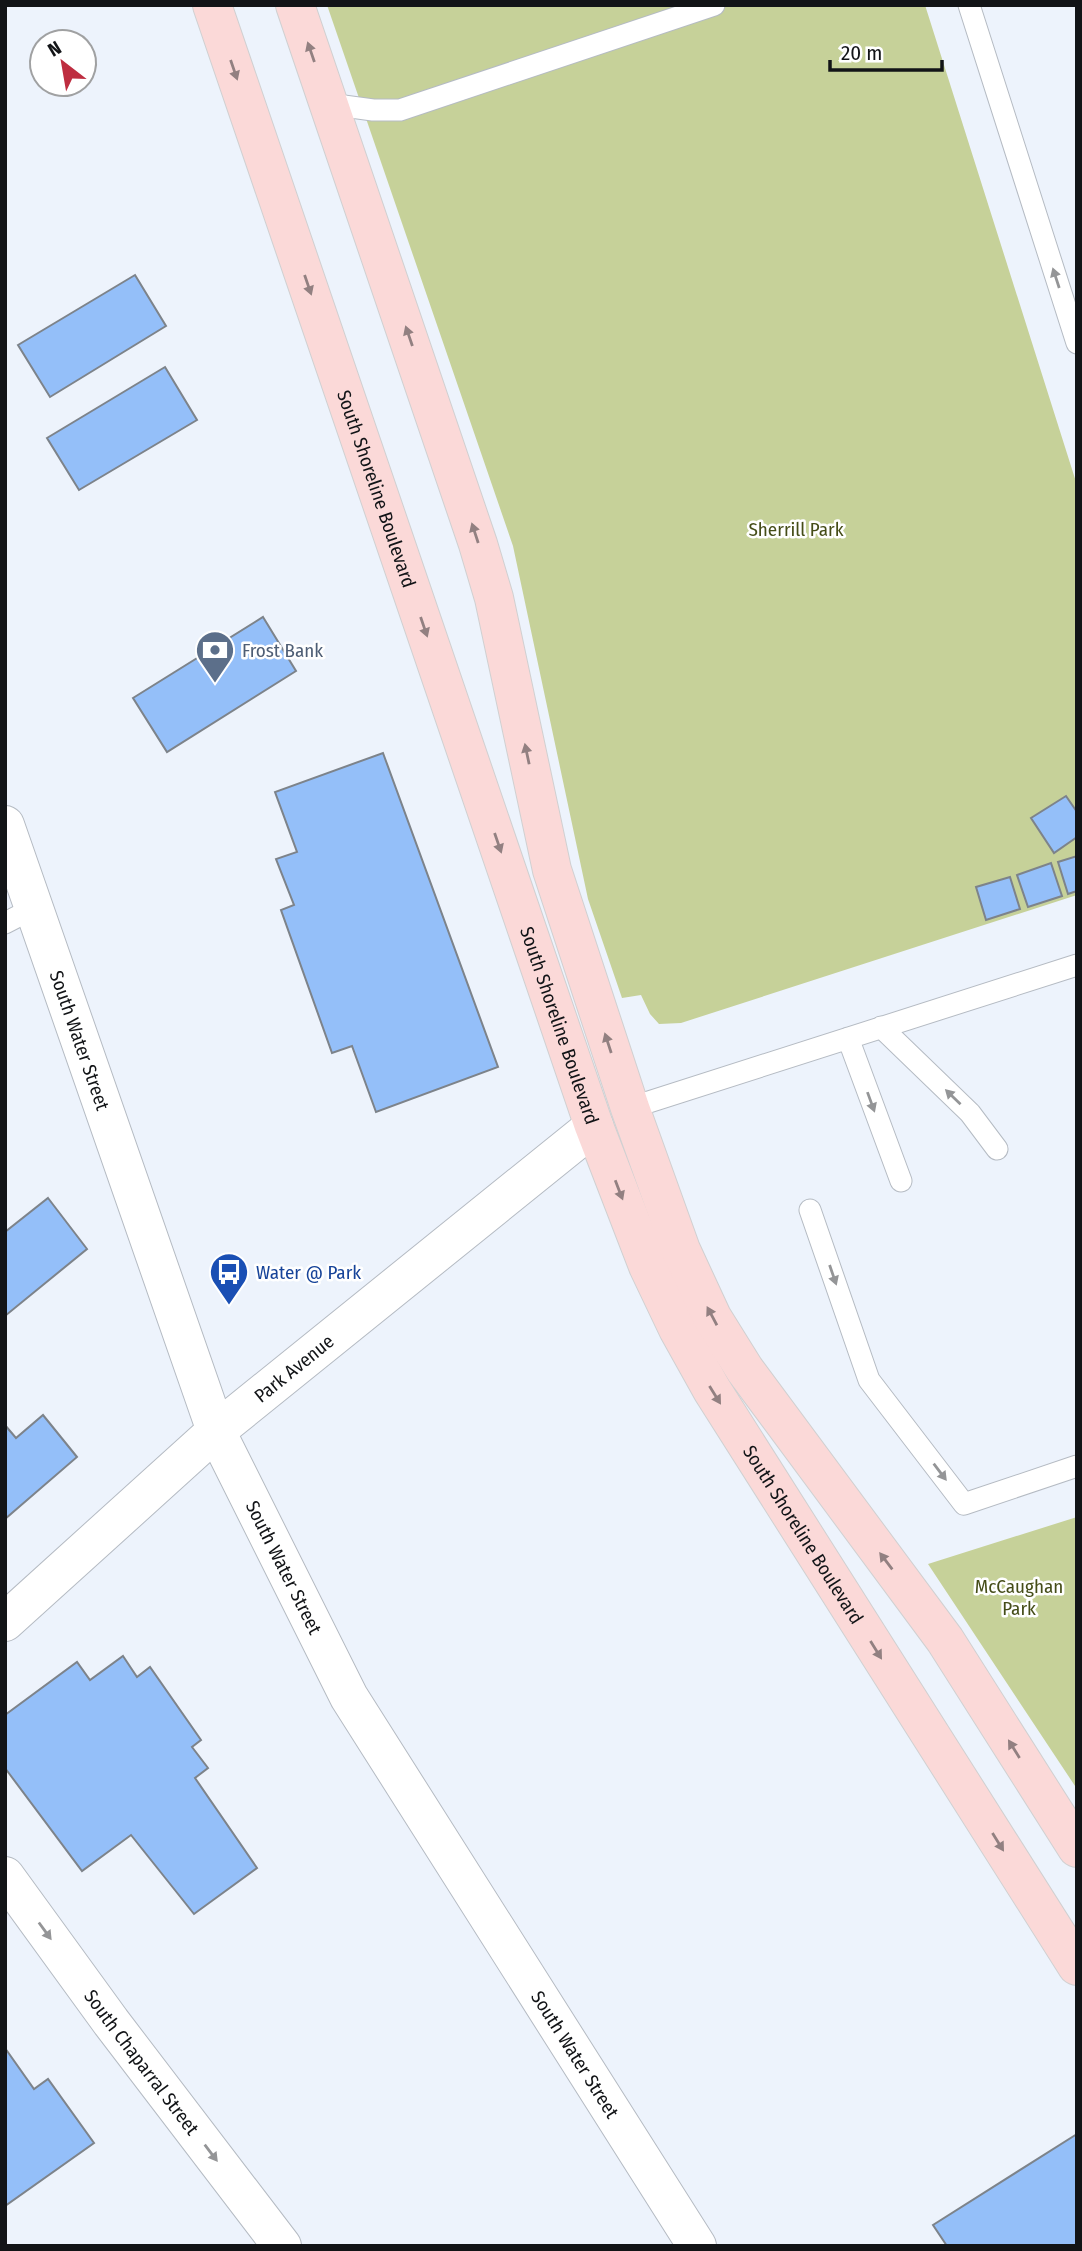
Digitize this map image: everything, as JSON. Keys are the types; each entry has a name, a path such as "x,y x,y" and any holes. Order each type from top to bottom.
{"main road":[{"name":"South Shoreline Boulevard","path":"212,5 594,1126 648,1266 678,1329 712,1390 1077,1966"},
{"name":"South Shoreline Boulevard","path":"295,5 478,544 494,598 552,870 630,1108 681,1250 712,1317 745,1370 945,1640 1077,1848"}],"street":[{"name":"South Water Street","path":"5,825 20,915 216,1431 349,1697 697,2246"},
{"name":"Park Avenue","path":"5,1622 216,1431 594,1126 630,1108"},
{"name":"South Chaparral Street","path":"5,1876 111,2022 282,2246"}],"lane":[{"path":"329,104 373,110 400,110 714,5"},
{"path":"969,5 1077,343"},
{"path":"630,1108 1077,965"},
{"path":"881,1027 970,1113 997,1149"},
{"path":"848,1038 901,1181"},
{"path":"810,1210 869,1380 964,1504 1077,1466"}],"green space":[{"name":"Sherrill Park","path":"327,5 925,5 1077,485 1077,895 681,1023 659,1024 650,1014 641,995 622,998 588,899 513,546"},
{"name":"McCaughan Park","path":"1077,1517 1077,1789 928,1564"}],"building":[{"path":"135,275 166,326 50,397 18,345"},
{"path":"165,367 197,420 79,490 47,438"},
{"name":"Frost Bank","path":"263,617 296,671 167,752 133,698"},
{"path":"383,753 498,1067 376,1112 352,1046 332,1053 281,910 294,905 276,859 297,852 275,792"},
{"path":"1066,796 1077,812 1077,837 1054,853 1031,818"},
{"path":"1077,856 1077,891 1068,894 1058,862"},
{"path":"1051,863 1062,896 1028,907 1017,875"},
{"path":"1010,877 1020,909 986,920 976,887"},
{"path":"48,1198 87,1249 5,1316 5,1232"},
{"path":"43,1415 77,1457 5,1519 5,1425 16,1438"},
{"path":"123,1656 137,1677 150,1667 201,1740 192,1747 208,1768 195,1778 257,1868 194,1914 131,1835 82,1871 5,1768 5,1715 77,1662 90,1680"},
{"path":"5,2048 34,2089 48,2079 94,2143 5,2206"},
{"path":"1077,2134 1077,2246 947,2246 933,2225"}],"place":[{"name":"Frost Bank","path":"215,684"},
{"name":"Water @ Park","path":"229,1306"}]}
